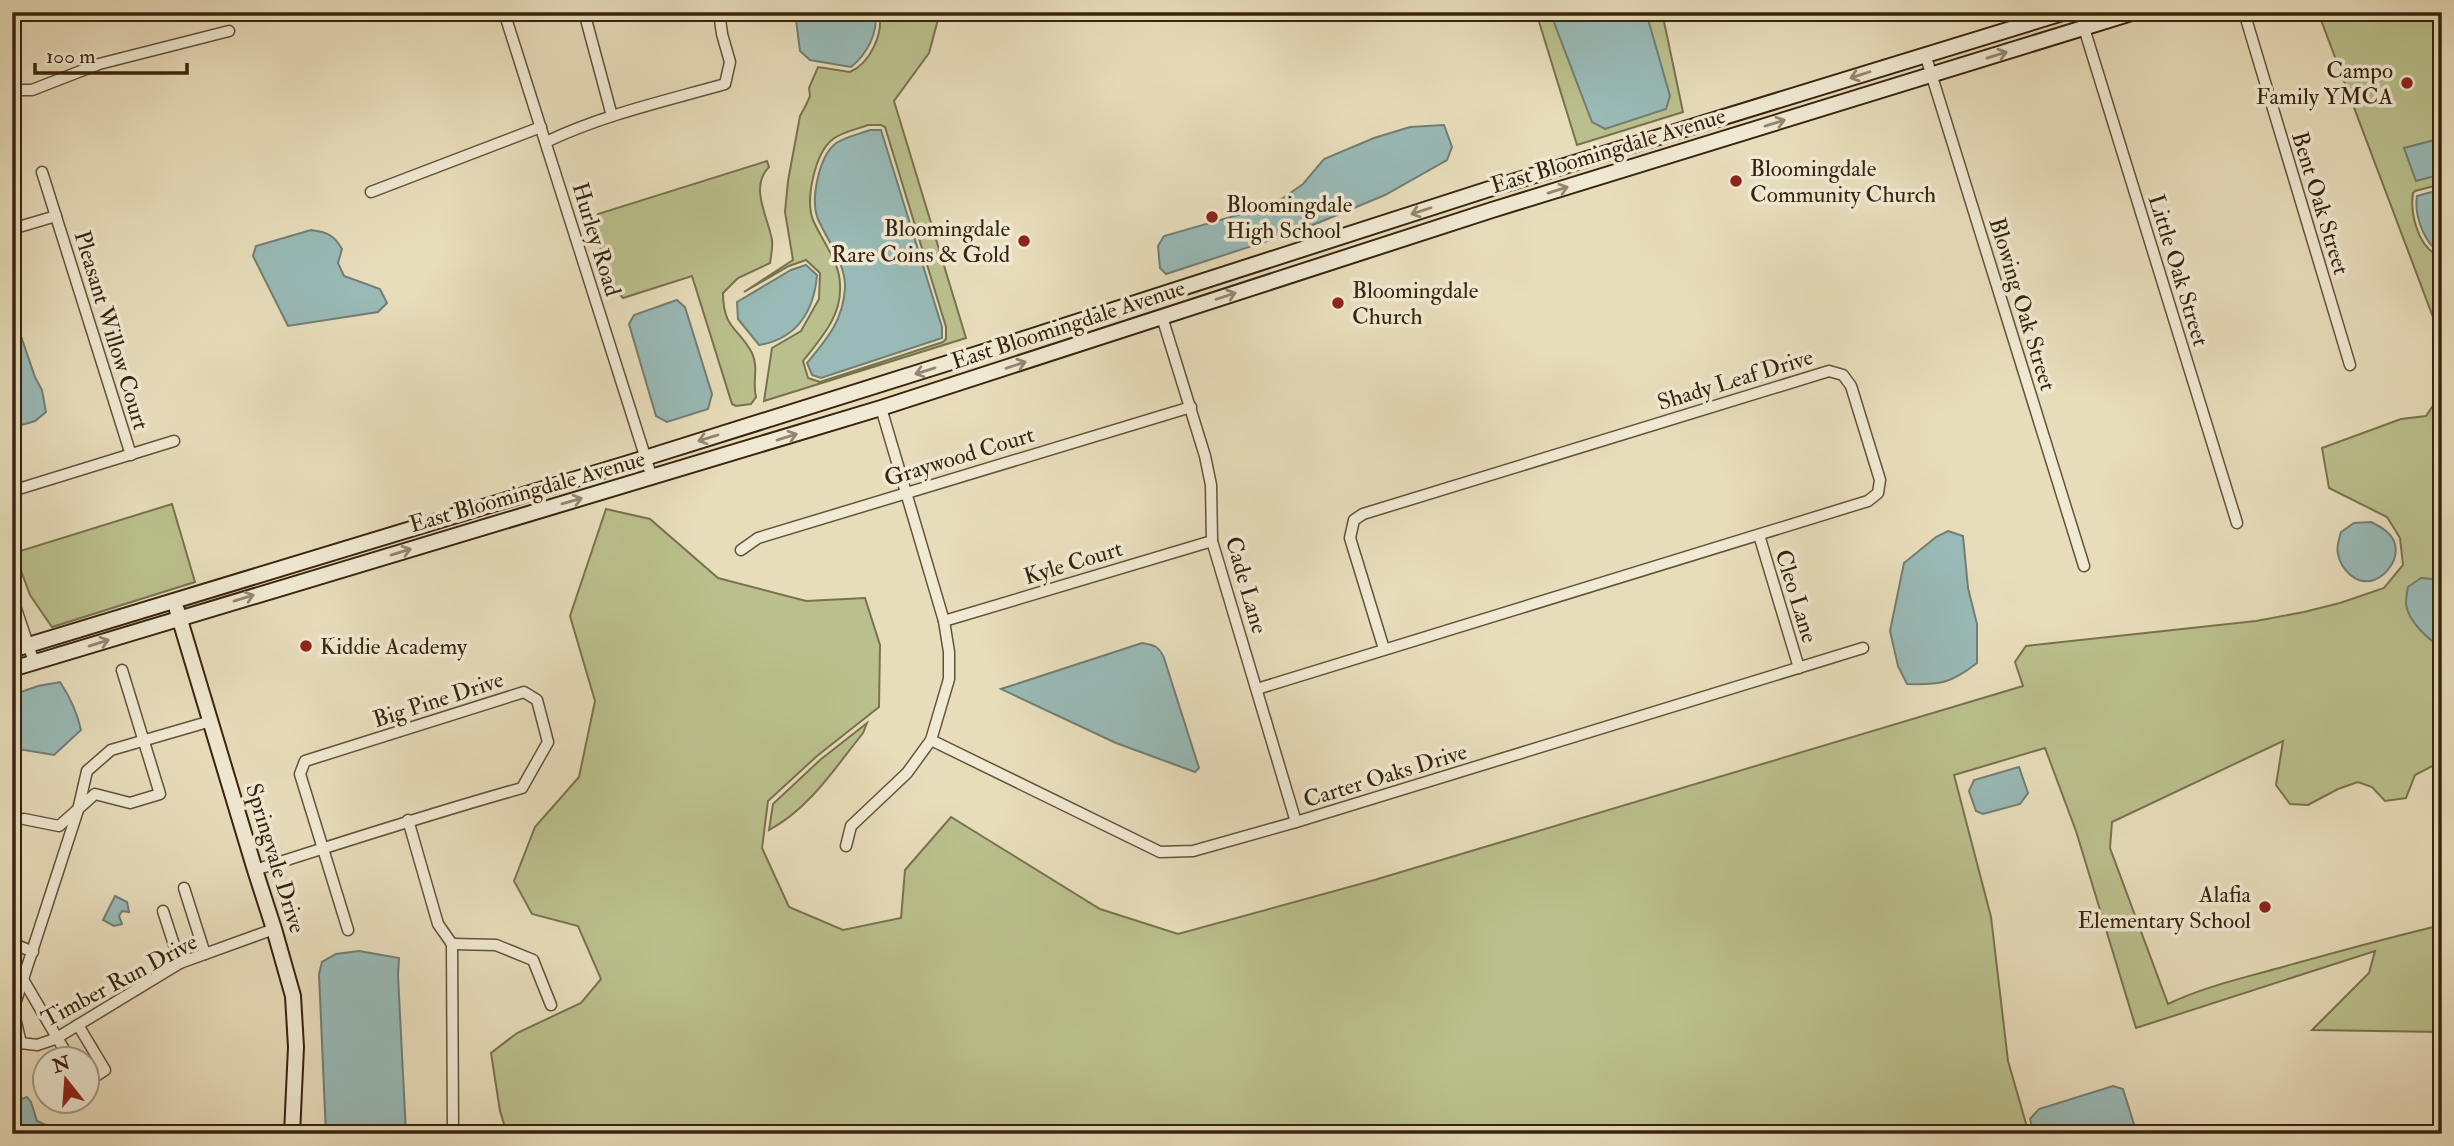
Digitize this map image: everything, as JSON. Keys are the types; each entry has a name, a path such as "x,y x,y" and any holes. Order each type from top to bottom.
{"main road":[{"name":"East Bloomingdale Avenue","path":"17,646 645,458 980,354 1486,190 2066,12"},
{"name":"East Bloomingdale Avenue","path":"12,669 881,408 1492,210 2135,12"},
{"path":"1486,190 1492,210"},
{"path":"1155,297 1162,317"},
{"path":"977,377 980,354"},
{"name":"Springvale Drive","path":"174,601 293,996 296,1047 292,1134"}],"street":[{"name":"Hurley Road","path":"504,12 652,478"},
{"path":"584,12 612,116"},
{"path":"546,142 574,128 725,84 730,62 719,12"},
{"name":"Bent Oak Street","path":"2244,12 2350,365"},
{"name":"Little Oak Street","path":"2084,28 2237,523"},
{"path":"12,90 32,90 99,64 229,31"},
{"name":"Blowing Oak Street","path":"1925,54 2084,566"},
{"path":"370,192 541,127"},
{"name":"Pleasant Willow Court","path":"42,172 131,455"},
{"name":"Pleasant Willow Court","path":"12,229 56,216"},
{"name":"Cade Lane","path":"1162,317 1191,407 1211,485 1212,541 1296,822"},
{"name":"Shady Leaf Drive","path":"1257,689 1868,501 1878,493 1880,480 1851,386 1843,375 1829,371 1363,514 1354,520 1350,538 1384,649"},
{"name":"Graywood Court","path":"741,550 758,538 1191,407"},
{"path":"846,846 851,826 907,773 931,740 949,679 949,652 944,621 881,408"},
{"name":"Pleasant Willow Court","path":"12,491 174,442"},
{"name":"Cleo Lane","path":"1759,536 1799,668"},
{"name":"Kyle Court","path":"944,621 1212,541"},
{"path":"12,597 17,646 34,662"},
{"name":"Carter Oaks Drive","path":"931,740 1160,852 1193,851 1296,822 1863,648"},
{"path":"24,819 59,826 95,794 130,803 160,794 122,670"},
{"name":"Big Pine Drive","path":"255,870 323,848 408,820 522,788 548,742 537,700 524,692 305,761 300,774 323,848 348,930"},
{"name":"Timber Run Drive","path":"211,721 143,738 111,750 87,771 78,810 13,1010 17,1047 37,1045 57,1038 180,963 275,929"},
{"path":"408,820 438,924 452,944 453,1134"},
{"path":"184,888 205,954"},
{"path":"163,912 180,963"},
{"path":"12,943 33,953"},
{"path":"452,944 496,945 533,960 551,1005"},
{"path":"24,981 60,1044"},
{"path":"78,1025 89,1044"}],"green space":[{"path":"879,12 940,12 929,53 894,101 966,338 764,401 772,348 801,331 819,299 820,273 806,260 789,266 744,292 793,260 785,212 788,181 800,116 810,96 809,88 818,67 850,72 857,68 874,47 880,21","holes":["868,125 885,127 946,327 946,339 820,382 808,378 803,361 834,317 840,285 834,260 813,220 810,200 813,177 821,155 833,139"]},
{"path":"1536,12 1662,12 1683,112 1577,145"},
{"path":"2318,12 2442,12 2442,184 2415,191 2412,201 2419,235 2435,254 2442,251 2442,341"},
{"path":"767,161 769,167 763,175 760,193 772,240 770,263 738,278 723,293 729,321 752,353 755,364 756,397 751,404 736,406 732,404 692,276 623,298 610,283 594,224 598,214"},
{"path":"2442,373 2442,580 2421,578 2434,643 2442,647 2442,761 2415,775 2406,798 2385,801 2372,787 2358,782 2308,805 2290,804 2276,785 2283,741 2112,822 2110,848 2168,1004 2234,980 2442,925 2442,1032 2312,1030 2369,973 2375,951 2136,1028 2076,831 2045,748 1954,775 1991,917 2008,1061 2029,1134 507,1134 500,1111 491,1053 517,1033 581,1003 601,979 578,926 532,914 514,881 535,827 579,777 595,701 570,616 606,509 650,519 718,578 806,601 865,598 880,645 879,707 817,756 768,801 762,848 789,907 843,930 901,918 905,870 951,817 1100,909 1178,934 1371,881 2023,686 2015,662 2026,646 2256,621 2340,603 2384,588 2403,565 2400,538 2387,517 2329,488 2322,448 2401,419 2426,416 2436,401 2436,378"},
{"path":"172,504 195,582 52,627 30,595 16,557 17,552"},
{"path":"867,723 863,733 820,787 797,811 769,830 773,804 820,760"}],"water":[{"path":"795,12 875,12 875,28 866,50 851,67 810,60 800,51"},
{"path":"1550,12 1646,12 1670,96 1666,109 1605,129 1592,122"},
{"path":"1444,125 1452,147 1447,160 1385,195 1301,230 1166,274 1160,268 1158,246 1164,236 1273,205 1303,184 1324,159 1374,138 1410,127"},
{"path":"870,130 881,130 942,327 942,338 821,378 812,375 807,363 837,320 845,288 839,261 816,211 820,168 835,144"},
{"path":"2442,138 2442,174 2416,181 2404,148"},
{"path":"2442,189 2442,246 2435,249 2420,224 2417,196"},
{"path":"311,230 329,235 339,244 342,249 338,263 344,276 380,289 387,303 378,312 288,326 253,256 256,246"},
{"path":"806,265 817,275 807,311 801,321 784,337 759,345 738,319 737,302 791,270"},
{"path":"677,300 685,307 712,394 708,409 667,422 656,416 629,324 634,315"},
{"path":"12,310 42,390 46,412 35,421 12,428"},
{"path":"2371,522 2391,537 2396,550 2391,566 2383,574 2374,580 2361,581 2350,575 2342,565 2337,551 2338,543 2341,532 2354,523"},
{"path":"1948,531 1963,536 1968,588 1977,624 1977,663 1944,682 1907,684 1898,666 1890,631 1904,563 1936,537"},
{"path":"2421,578 2442,580 2442,647 2420,629 2410,617 2406,604 2408,587"},
{"path":"1142,643 1156,647 1164,658 1199,768 1195,772 1116,743 1001,689"},
{"path":"60,682 73,705 81,730 54,755 12,748 12,695"},
{"path":"2019,767 2028,793 2020,804 1983,814 1976,811 1969,791 1974,780"},
{"path":"115,896 127,902 129,912 122,911 119,916 122,924 114,926 103,920"},
{"path":"359,951 399,958 406,1134 326,1134 319,974 322,962 336,954"},
{"path":"2113,1086 2123,1089 2137,1134 2034,1134 2030,1119 2039,1109"},
{"path":"27,1097 37,1121 65,1134 12,1134 12,1103"}],"place":[{"name":"Campo Family YMCA","path":"2407,83"},
{"name":"Bloomingdale Community Church","path":"1736,181"},
{"name":"Bloomingdale High School","path":"1212,217"},
{"name":"Bloomingdale Rare Coins & Gold","path":"1024,241"},
{"name":"Bloomingdale Church","path":"1338,303"},
{"name":"Kiddie Academy","path":"306,646"},
{"name":"Alafia Elementary School","path":"2265,907"}]}
